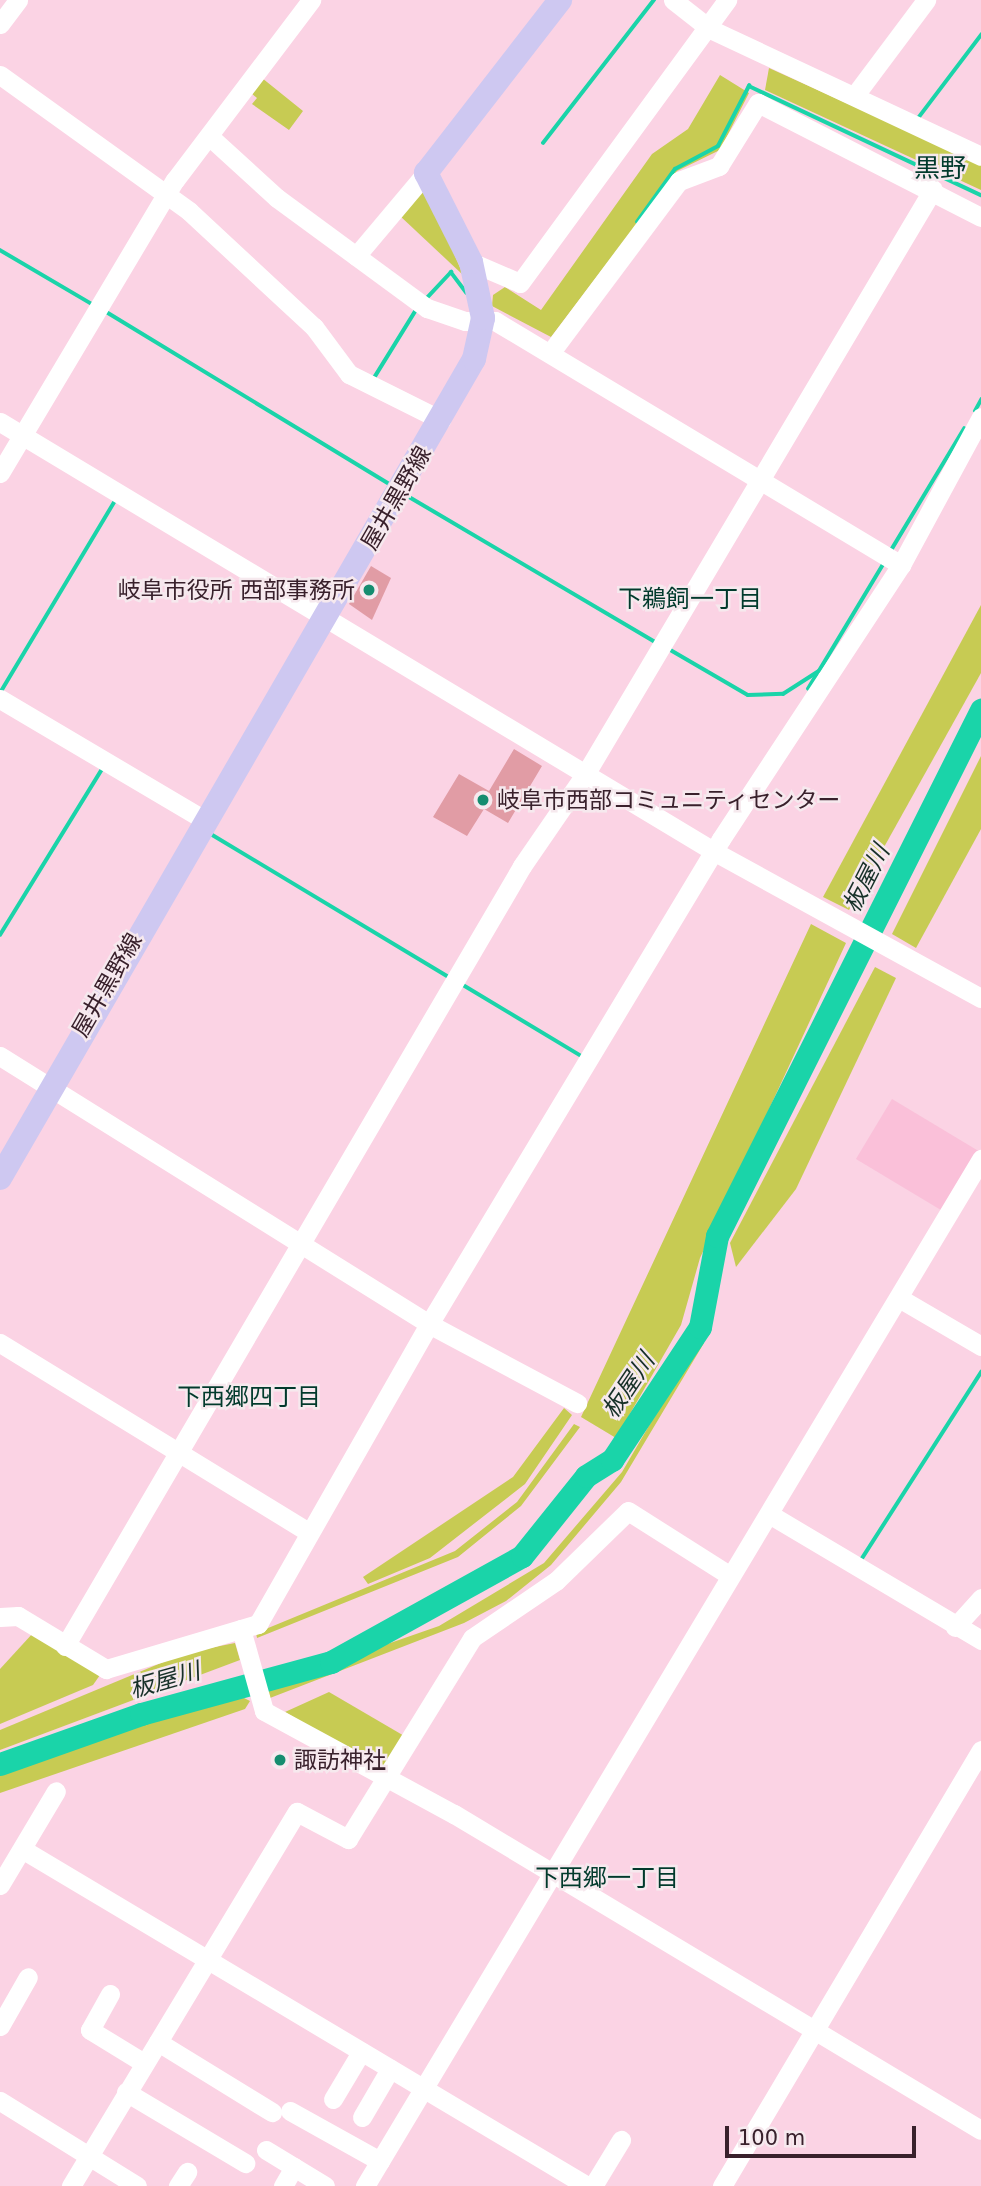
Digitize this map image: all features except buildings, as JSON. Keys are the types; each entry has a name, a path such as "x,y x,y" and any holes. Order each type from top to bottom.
{"main road":[{"path":"425,173 560,0"},
{"name":"屋井黒野線","path":"0,1178 49,1086 202,819 327,618 442,420 474,359 483,318 471,262 425,173"}],"street":[{"path":"0,24 18,0"},
{"path":"0,474 166,195 311,0"},
{"path":"673,0 709,29 980,154"},
{"path":"471,262 520,283 709,29 727,0"},
{"path":"855,95 926,0"},
{"path":"0,75 166,195 314,327 349,374 442,420"},
{"path":"551,352 679,181 719,166 758,103 933,189 981,217"},
{"path":"209,136 277,198 427,308 465,321 483,318 551,352 898,563"},
{"path":"356,256 425,173"},
{"path":"65,1646 177,1453 306,1243 522,866 586,773 933,189"},
{"path":"0,1617 18,1616 106,1669 243,1634 258,1624 307,1531 429,1324 715,852 898,563 981,417"},
{"path":"0,422 715,852 981,998"},
{"path":"0,699 202,819"},
{"path":"0,1056 306,1243 429,1324 577,1403"},
{"path":"365,2186 550,1871 900,1298 981,1159"},
{"path":"900,1298 981,1346"},
{"path":"0,1343 307,1531"},
{"path":"71,2186 297,1812 348,1839 472,1638 556,1581 628,1511 729,1575"},
{"path":"768,1514 981,1640"},
{"path":"955,1627 981,1598"},
{"path":"243,1634 264,1711 550,1871 981,2130"},
{"path":"722,2186 981,1750"},
{"path":"0,1885 56,1791"},
{"path":"22,1849 586,2186"},
{"path":"0,2026 28,1977"},
{"path":"110,1994 90,2030 144,2063"},
{"path":"158,2042 281,2111 380,2161"},
{"path":"333,2099 362,2052"},
{"path":"362,2117 390,2069"},
{"path":"126,2092 246,2163"},
{"path":"0,2101 137,2186"},
{"path":"593,2186 621,2140"},
{"path":"265,2150 325,2186"},
{"path":"283,2186 294,2167"}],"shaded area":[{"path":"769,68 981,164 981,190 765,90"},
{"path":"720,75 749,93 720,150 677,171 551,337 492,306 493,295 505,287 541,310 652,154 688,129"},
{"path":"262,78 303,111 289,130 252,104 257,98 251,93"},
{"path":"420,189 427,189 463,275 399,215"},
{"path":"981,605 981,673 849,910 823,897"},
{"path":"981,756 981,829 916,948 892,934"},
{"path":"811,924 846,943 700,1258 681,1325 616,1438 581,1417"},
{"path":"875,967 896,978 796,1189 736,1267 730,1243"},
{"path":"892,1099 980,1152 944,1212 856,1159"},
{"path":"699,1340 704,1343 621,1482 551,1565 506,1601 464,1623 270,1698 267,1686 439,1626 544,1563 622,1472"},
{"path":"564,1408 572,1415 525,1484 430,1558 368,1584 363,1577 513,1477"},
{"path":"574,1424 580,1427 521,1506 458,1557 257,1638 256,1633 455,1551 517,1502"},
{"path":"33,1633 100,1675 93,1685 0,1724 0,1669"},
{"path":"235,1643 240,1660 0,1750 0,1730 185,1653"},
{"path":"329,1692 406,1737 386,1772 285,1712"},
{"path":"236,1694 250,1701 245,1709 0,1793 0,1773 37,1755"}],"waterway":[{"path":"543,143 654,0"},
{"path":"919,117 981,35"},
{"path":"637,222 675,169 718,146 749,86 981,195"},
{"path":"0,250 92,304"},
{"path":"426,299 451,272 467,293"},
{"path":"374,378 416,310"},
{"path":"105,311 391,485"},
{"path":"975,411 981,400"},
{"path":"890,552 964,429"},
{"path":"406,495 656,642"},
{"path":"0,693 115,501"},
{"path":"669,649 748,695 783,694 819,671 885,561"},
{"path":"808,689 817,674"},
{"name":"板屋川","path":"0,1764 141,1714 331,1662 522,1556 586,1476 612,1460 700,1327 717,1236 981,710"},
{"path":"0,935 102,769"},
{"path":"211,834 451,978"},
{"path":"460,983 583,1057"},
{"path":"861,1560 981,1372"}],"place":[{"name":"岐阜市役所 西部事務所","path":"369,590"},
{"name":"岐阜市西部コミュニティセンター","path":"483,800"},
{"name":"諏訪神社","path":"280,1760"}],"district":[{"name":"黒野","path":"940,169"},
{"name":"下鵜飼一丁目","path":"690,600"},
{"name":"下西郷四丁目","path":"249,1398"},
{"name":"下西郷一丁目","path":"607,1879"}]}
